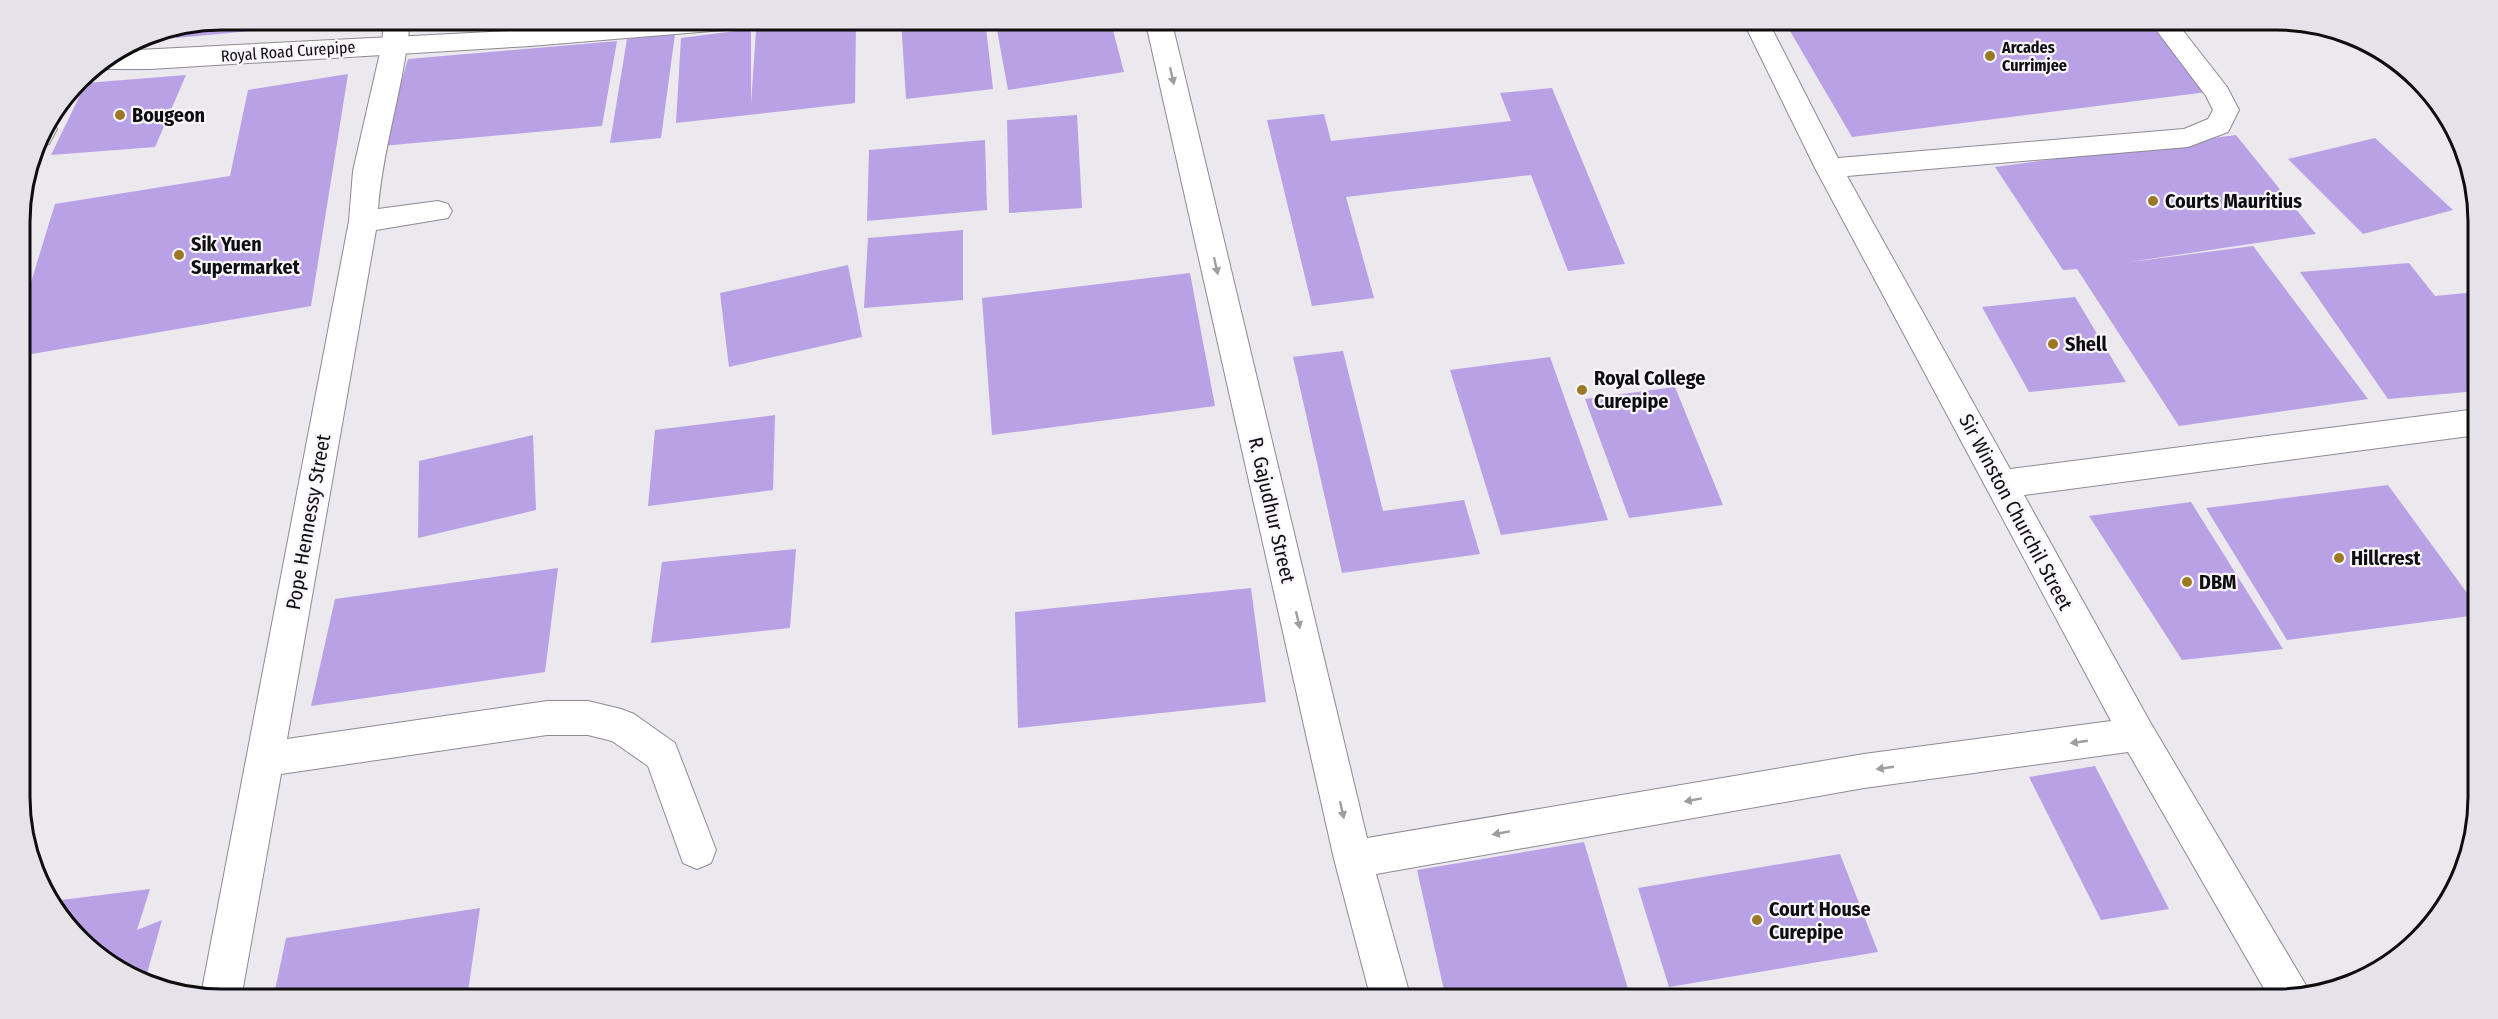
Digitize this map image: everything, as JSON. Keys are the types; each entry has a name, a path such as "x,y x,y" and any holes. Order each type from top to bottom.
{"street":[{"name":"Royal Road Curepipe","path":"119,60 150,60 396,32 530,38 632,30"},
{"name":"R. Gajudhur Street","path":"1160,30 1353,858 1388,989"},
{"name":"Sir Winston Churchil Street","path":"1759,30 1829,168 2137,734 2287,989"},
{"path":"1829,168 2188,138 2218,125 2226,110 2218,93 2168,30"},
{"name":"Pope Hennessy Street","path":"223,989 363,221 367,171 396,32"},
{"path":"363,221 438,211"},
{"path":"2001,484 2468,423"},
{"path":"265,759 547,718 588,718 621,726 662,755 697,850"},
{"path":"1353,858 1864,771 2137,734"}],"building":[{"path":"209,30 262,30 176,38 184,34"},
{"path":"751,30 751,104 756,31 856,30 855,103 676,123 681,38"},
{"path":"902,30 986,30 993,89 906,99"},
{"path":"997,30 1113,30 1124,72 1008,90"},
{"name":"Arcades Currimjee","path":"1789,30 2155,30 2207,92 1852,137"},
{"path":"675,34 661,138 610,143 627,39"},
{"path":"617,41 602,126 382,146 408,59"},
{"name":"Sik Yuen Supermarket","path":"348,74 311,306 30,354 30,285 55,204 230,176 248,90"},
{"name":"Bougeon","path":"186,75 155,147 51,155 83,90 90,83"},
{"path":"1552,88 1625,264 1568,271 1531,175 1346,197 1374,298 1312,306 1267,120 1324,114 1331,141 1511,121 1500,93"},
{"path":"1077,115 1082,208 1009,213 1007,120"},
{"path":"2236,135 2316,234 2123,263 2253,246 2368,399 2179,426 2077,269 2063,270 1995,167"},
{"path":"2375,138 2453,210 2363,234 2288,159"},
{"path":"985,140 987,210 867,221 869,150"},
{"path":"963,230 963,300 864,308 868,238"},
{"path":"2409,263 2435,296 2468,293 2468,392 2388,399 2300,272"},
{"path":"848,265 862,337 729,367 720,293"},
{"path":"1190,273 1215,406 992,435 982,298"},
{"name":"Shell","path":"2075,297 2126,382 2029,392 1982,307"},
{"path":"1343,351 1383,511 1464,500 1480,554 1342,573 1293,357"},
{"path":"1550,357 1608,520 1501,535 1450,370"},
{"path":"1675,387 1723,505 1629,518 1585,399"},
{"path":"775,415 773,490 648,506 655,430"},
{"path":"533,435 536,510 418,538 419,461"},
{"name":"Hillcrest","path":"2388,485 2468,594 2468,616 2287,640 2206,508"},
{"name":"DBM","path":"2191,502 2283,649 2182,660 2089,516"},
{"path":"796,549 790,628 651,643 662,562"},
{"path":"558,568 545,672 311,706 335,599"},
{"path":"1251,588 1266,702 1018,728 1015,612"},
{"path":"2095,766 2169,909 2101,920 2029,777"},
{"path":"1584,842 1628,989 1444,989 1417,870"},
{"name":"Court House Curepipe","path":"1840,854 1878,952 1669,987 1638,888"},
{"path":"150,889 137,930 162,920 147,973 115,957 95,941 78,924 60,900"},
{"path":"480,908 468,989 275,989 286,938"}],"place":[{"name":"Arcades Currimjee","path":"1990,56"},
{"name":"Bougeon","path":"120,115"},
{"name":"Courts Mauritius","path":"2153,201"},
{"name":"Sik Yuen Supermarket","path":"179,255"},
{"name":"Shell","path":"2053,344"},
{"name":"Royal College Curepipe","path":"1582,390"},
{"name":"Hillcrest","path":"2339,558"},
{"name":"DBM","path":"2187,582"},
{"name":"Court House Curepipe","path":"1757,920"}]}
